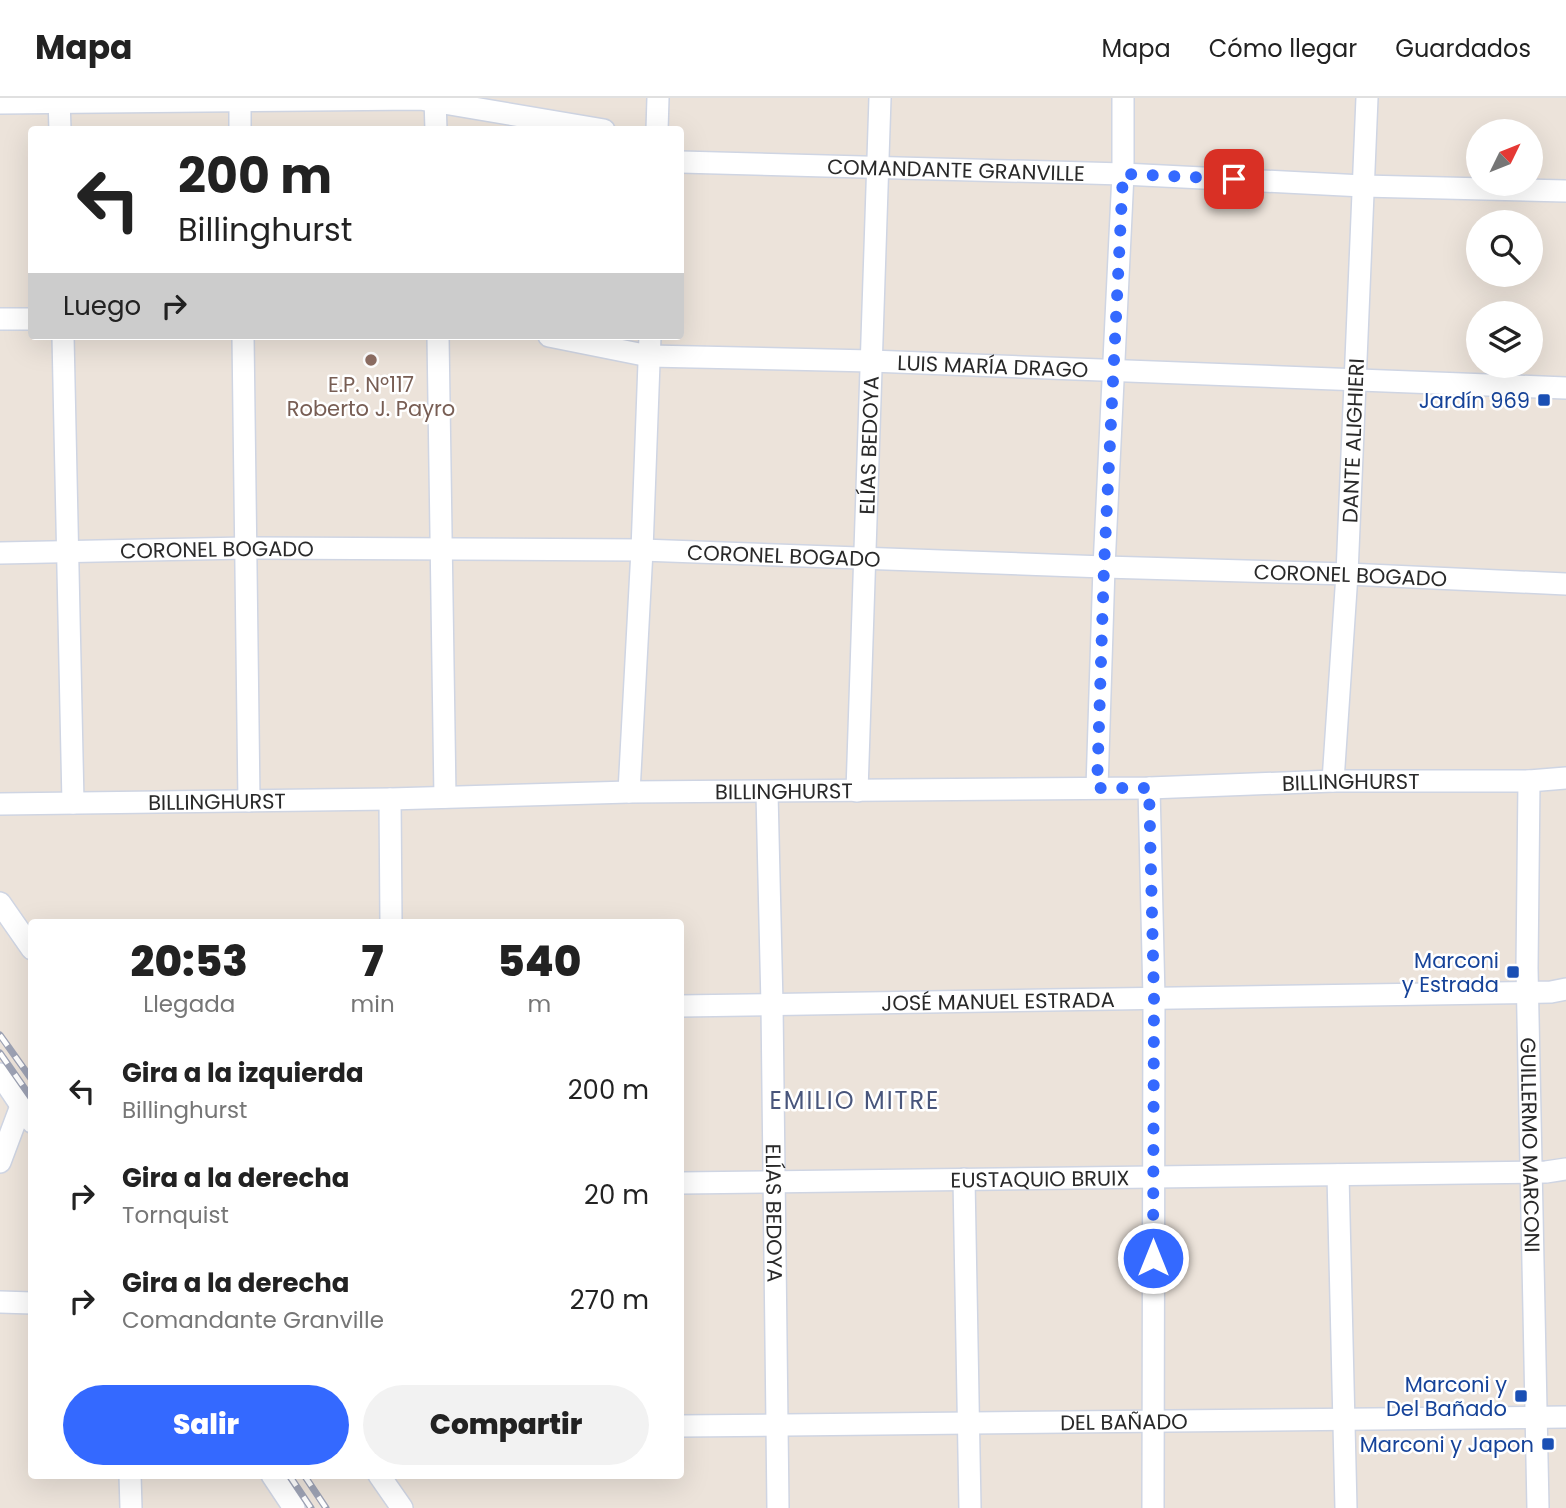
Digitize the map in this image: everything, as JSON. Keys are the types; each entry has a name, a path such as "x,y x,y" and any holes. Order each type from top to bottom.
{"street":[{"path":"657,126 659,98"},
{"name":"ELÍAS BEDOYA","path":"857,790 880,98"},
{"path":"1097,788 1104,567 1123,174 1123,98"},
{"name":"DANTE ALIGHIERI","path":"1333,781 1347,574 1367,98"},
{"path":"240,99 240,126"},
{"path":"435,99 436,126"},
{"path":"0,103 59,100 435,99 582,126"},
{"path":"59,100 60,126"},
{"name":"COMANDANTE GRANVILLE","path":"684,162 1123,174 1363,186 1566,191"},
{"path":"0,319 28,319"},
{"path":"63,340 73,803"},
{"path":"243,340 249,801"},
{"path":"438,340 444,797"},
{"name":"LUIS MARÍA DRAGO","path":"589,340 871,361 1566,388"},
{"path":"629,792 650,346"},
{"name":"CORONEL BOGADO","path":"0,553 246,548 642,550 1566,584"},
{"name":"BILLINGHURST","path":"0,804 390,799 629,792 1149,788 1333,781 1529,781 1566,778"},
{"name":"GUILLERMO MARCONI","path":"1529,781 1528,992 1538,1508"},
{"path":"1149,788 1154,998 1153,1508"},
{"name":"ELÍAS BEDOYA","path":"767,793 778,1508"},
{"path":"390,799 391,919"},
{"path":"0,903 28,943"},
{"name":"JOSÉ MANUEL ESTRADA","path":"684,1006 1528,992 1566,989"},
{"path":"0,1074 26,1114 0,1161"},
{"name":"EUSTAQUIO BRUIX","path":"684,1183 1533,1172 1566,1169"},
{"path":"1338,1175 1346,1508"},
{"path":"964,1179 970,1508"},
{"path":"0,1302 28,1303"},
{"name":"DEL BAÑADO","path":"684,1426 1566,1417"},
{"path":"130,1479 131,1508"},
{"path":"275,1479 294,1508"},
{"path":"382,1479 402,1508"}],"railway":[{"path":"0,1035 28,1074"},
{"path":"0,1053 28,1093"},
{"path":"292,1479 311,1508"},
{"path":"307,1479 326,1508"}],"place":[{"name":"E.P. Nº117 Roberto J. Payro","path":"371,360"},
{"name":"Jardín 969","path":"1544,400"},
{"name":"Marconi y Estrada","path":"1513,972"},
{"name":"Marconi y Del Bañado","path":"1521,1396"},
{"name":"Marconi y Japon","path":"1548,1444"}],"district":[{"name":"EMILIO MITRE","path":"855,1100"}],"route":[{"path":"1153,1258 1154,998 1149,788 1097,788 1104,567 1123,174 1234,179"}]}
